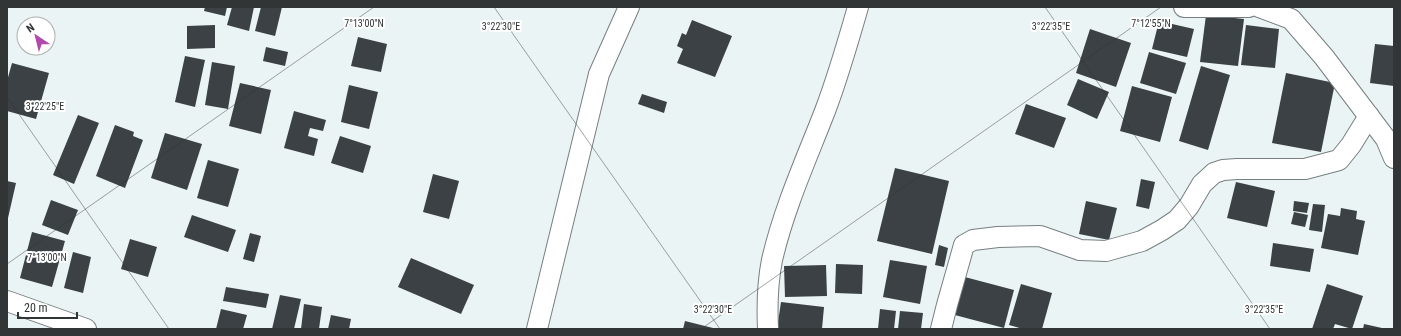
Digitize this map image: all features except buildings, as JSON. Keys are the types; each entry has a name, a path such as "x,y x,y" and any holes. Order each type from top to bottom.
{"street":[{"path":"538,329 599,74 629,7"},
{"path":"768,329 767,311 772,260 787,206 826,110 858,7"},
{"path":"1184,7 1249,7"},
{"path":"1259,7 1291,19 1324,57 1386,139 1394,158"},
{"path":"941,329 964,246 973,240 998,237 1040,236 1080,250 1106,251 1142,241 1177,220 1189,206 1202,184 1214,173 1223,170 1237,169 1305,169 1339,160 1351,146 1368,116"},
{"path":"7,301 86,329"}]}
